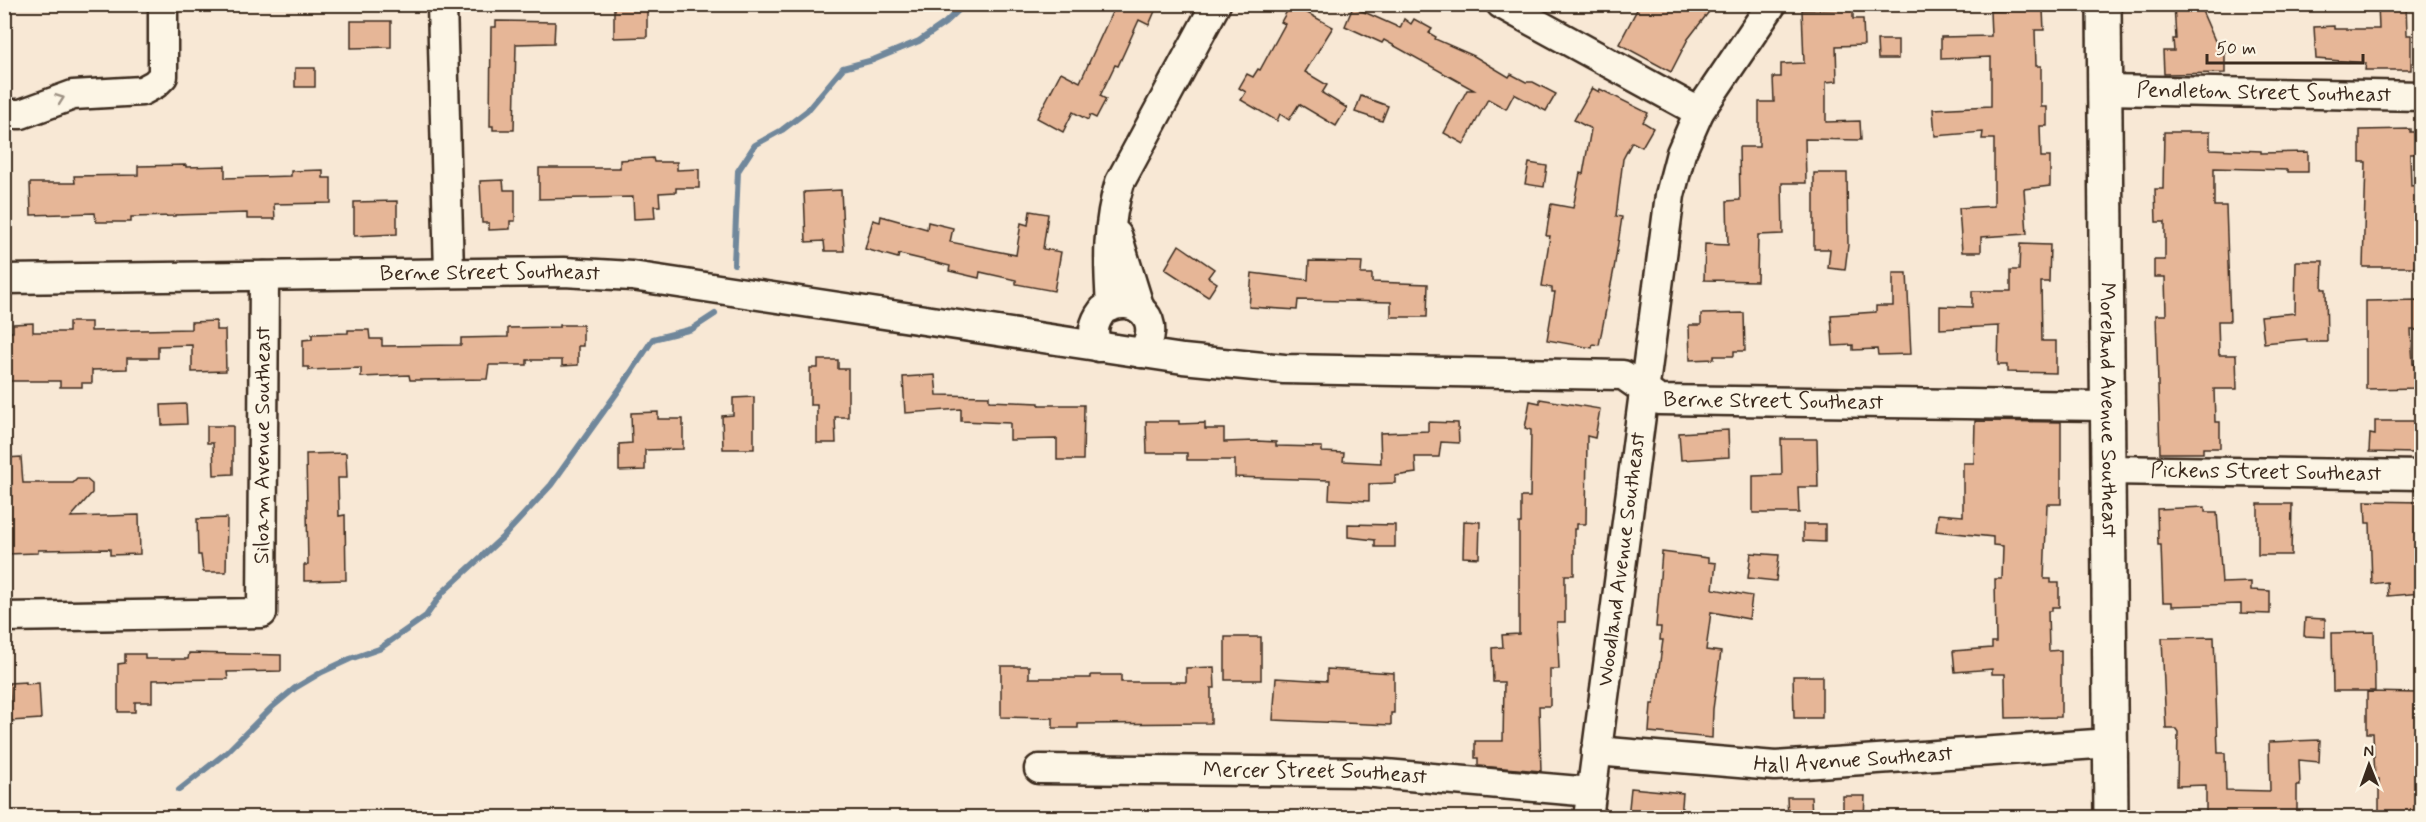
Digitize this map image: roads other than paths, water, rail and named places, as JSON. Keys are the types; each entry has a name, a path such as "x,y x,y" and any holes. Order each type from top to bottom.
{"highway":[{"name":"Moreland Avenue Southeast","path":"2104,4 2111,818"}],"street":[{"path":"4,114 21,114 74,94 142,91 155,84 163,76 163,4"},
{"path":"442,4 449,273"},
{"path":"1141,353 1148,344 1145,317 1113,225 1112,208 1120,182 1216,4"},
{"path":"1501,4 1699,112"},
{"name":"Woodland Avenue Southeast","path":"1589,805 1670,195 1681,153 1699,112 1772,4"},
{"name":"Pendleton Street Southeast","path":"2105,90 2421,96"},
{"path":"1099,347 1094,338 1094,328 1104,312 1108,237 1113,225"},
{"name":"Berne Street Southeast","path":"4,279 564,272 632,276 1141,353 1284,369 1623,375 1659,400 2108,406"},
{"name":"Siloam Avenue Southeast","path":"4,617 262,613 264,276"},
{"name":"Berne Street Southeast","path":"971,327 1018,331 1067,330 1121,303 1131,304 1145,317 1185,345 1229,363"},
{"name":"Pickens Street Southeast","path":"2108,470 2421,475"},
{"name":"Hall Avenue Southeast","path":"1596,751 1775,766 2111,743"},
{"name":"Mercer Street Southeast","path":"1038,769 1363,772 1589,805"}],"waterway":[{"path":"734,264 738,171 755,145 782,130 807,111 843,68 873,60 919,41 945,23 965,4"},
{"path":"179,790 227,752 271,708 295,688 322,672 379,649 426,616 443,592 504,536 551,485 653,339 692,329 715,314"}]}
